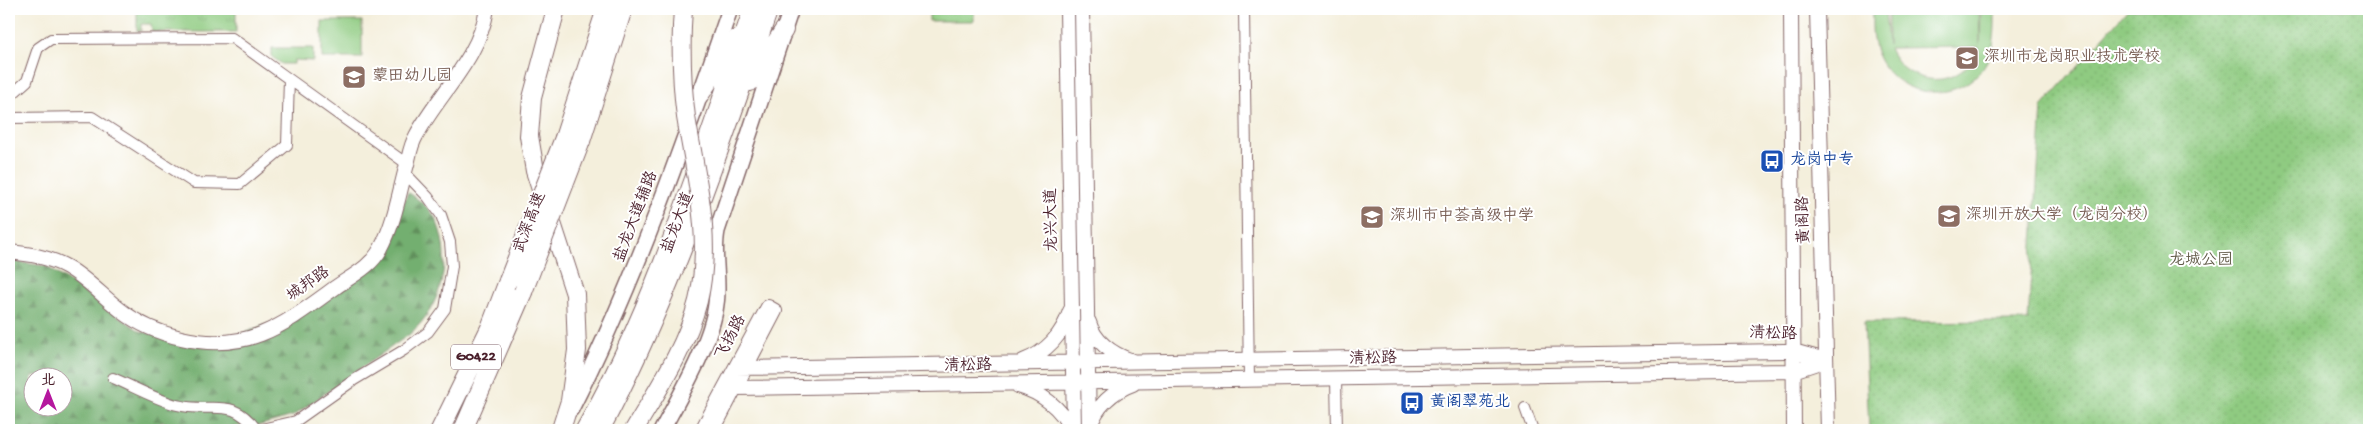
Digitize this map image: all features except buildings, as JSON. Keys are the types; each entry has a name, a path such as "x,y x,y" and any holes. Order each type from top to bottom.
{"highway":[{"path":"556,9 532,98 529,136 535,171 575,294 577,319 575,373 570,401 560,430"},
{"name":"武深高速","path":"463,430 523,292 572,139 606,9"},
{"name":"武深高速","path":"440,430 490,328 508,281 572,139 623,9"},
{"path":"701,93 758,10"},
{"name":"盐龙大道","path":"600,430 635,363 673,275 734,105 758,10"},
{"name":"盐龙大道","path":"585,430 635,331 695,182 758,10"},
{"path":"634,430 666,375 689,329 702,278 704,232 683,90 682,17"},
{"path":"734,105 784,30"}],"main road":[{"name":"盐龙大道辅路","path":"560,430 629,286 656,217 730,9"},
{"path":"662,430 712,325 717,301 714,252 717,231 791,9"}],"street":[{"name":"城邦路","path":"9,252 41,257 66,266 123,312 158,332 204,342 249,338 284,325 375,258 389,229 413,140 426,117 475,48 488,9"},
{"name":"龙兴大道","path":"1067,9 1074,383 1073,430"},
{"name":"龙兴大道","path":"1082,9 1089,430"},
{"path":"1244,9 1249,380"},
{"name":"黄阁路","path":"1791,9 1794,430"},
{"name":"黄阁路","path":"1817,9 1828,430"},
{"path":"9,98 28,81 38,48 51,39 232,38 289,79 406,169 441,215 450,242 452,266 445,309 428,332 404,350 354,380 296,421 257,430 247,417 235,409 180,405 113,378"},
{"path":"9,118 92,117 194,184 240,184 287,145 289,79"},
{"path":"1012,363 1033,357 1051,344 1066,323 1072,301"},
{"path":"1087,314 1095,336 1102,344 1122,357 1133,361"},
{"name":"清松路","path":"742,368 1793,351 1826,360"},
{"name":"清松路","path":"732,386 1007,384 1793,371 1826,360"},
{"name":"飞扬路","path":"702,430 742,368"},
{"path":"1336,378 1337,430"},
{"path":"1089,430 1097,410 1104,403 1124,387 1139,382"},
{"path":"1007,384 1031,391 1052,405 1073,430"},
{"name":"飞扬路","path":"713,430 732,386"},
{"path":"1525,408 1533,430"}],"green space":[{"path":"137,9 236,9 236,32 152,32 151,24 141,24 141,31 137,31"},
{"path":"929,9 974,9 974,21 929,21"},
{"path":"1872,9 1885,9 1888,45 1888,9 1979,9 1980,44 1981,9 1995,9 1994,36 1990,55 1976,76 1962,85 1947,91 1930,92 1914,89 1899,81 1886,70 1877,54 1873,38","holes":["1979,47 1971,61 1961,71 1948,77 1935,79 1921,77 1908,71 1897,62 1889,48"]},
{"name":"龙城公园","path":"2128,9 2369,9 2369,430 1869,430 1864,322 2028,321 2042,107"},
{"path":"322,21 362,21 362,58 322,58"},
{"path":"272,48 313,48 313,61 294,60 294,64 282,64 272,57"},
{"path":"408,192 425,205 437,222 442,237 444,253 441,283 430,311 410,334 293,416 261,425 207,430 180,430 162,421 156,430 9,430 9,261 46,266 140,331 206,347 322,304 392,235"}],"place":[{"name":"深圳市龙岗职业技术学校","path":"1967,58"},
{"name":"蒙田幼儿园","path":"354,77"},
{"name":"龙岗中专","path":"1772,161"},
{"name":"深圳开放大学（龙岗分校）","path":"1949,216"},
{"name":"深圳市中荟高级中学","path":"1372,217"},
{"name":"黄阁翠苑北","path":"1412,403"}]}
